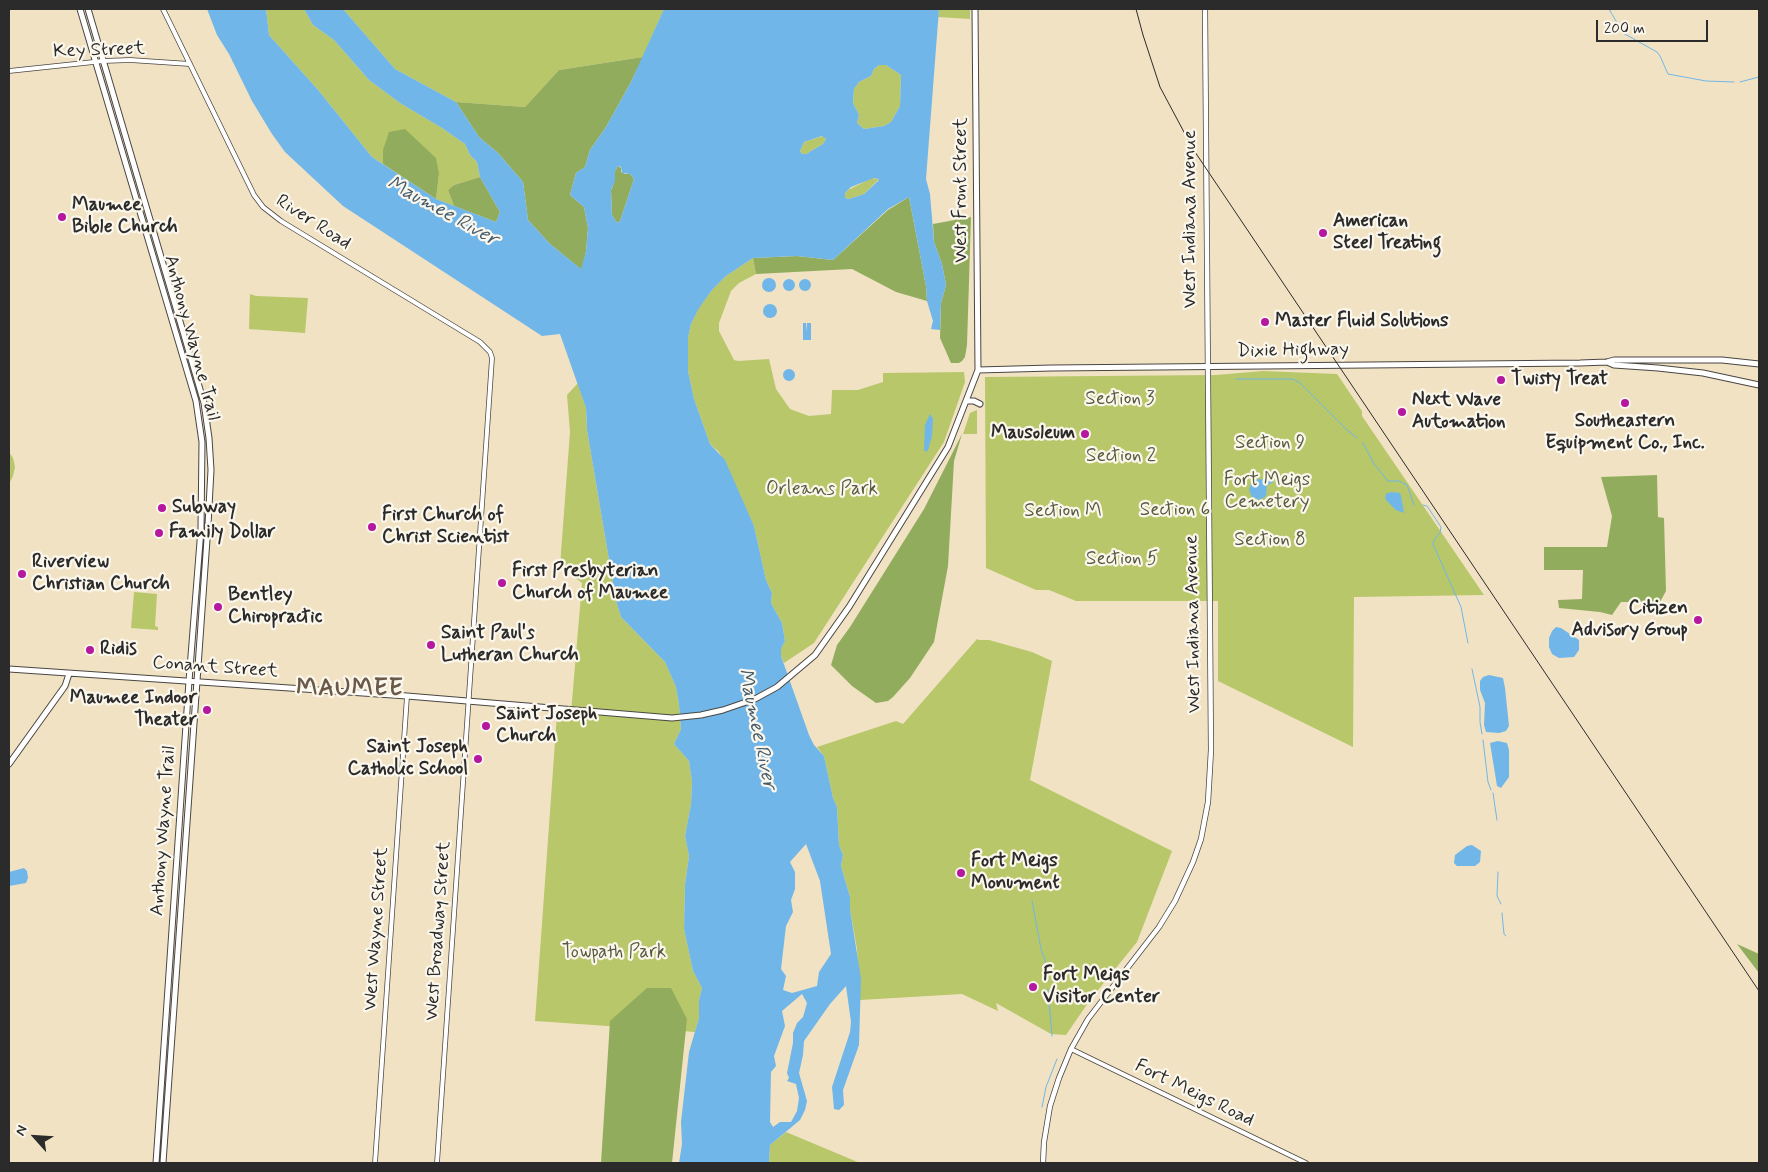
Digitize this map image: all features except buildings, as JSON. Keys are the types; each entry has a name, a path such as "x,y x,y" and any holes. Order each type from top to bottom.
{"main road":[{"name":"Anthony Wayne Trail","path":"80,9 148,236 198,413 202,459 201,529 156,1163"},
{"name":"Anthony Wayne Trail","path":"88,9 204,403 209,438 210,488 163,1163"},
{"name":"West Front Street","path":"975,9 978,370"},
{"name":"West Indiana Avenue","path":"1043,1163 1044,1142 1050,1106 1058,1078 1071,1049 1088,1019 1168,914 1193,862 1206,818 1211,763 1205,9"},
{"name":"Dixie Highway","path":"978,370 1608,362 1614,360 1702,359 1759,364"},
{"name":"Dixie Highway","path":"1608,362 1614,366 1695,372 1759,385"},
{"name":"Conant Street","path":"9,669 407,696 659,717 686,717 723,710 765,694 799,670 815,655 831,634 948,447 978,370"},
{"path":"966,402 974,401 980,404"},
{"path":"9,764 65,686 69,674"}],"street":[{"name":"River Road","path":"162,9 254,195 268,211 281,221 487,348"},
{"name":"Key Street","path":"9,71 95,61 130,60 190,64"},
{"name":"West Broadway Street","path":"437,1163 492,362 487,348"},
{"name":"West Wayne Street","path":"375,1163 407,696"},
{"name":"Fort Meigs Road","path":"1071,1049 1306,1163"}],"green space":[{"path":"266,9 304,9 313,25 334,40 369,80 400,103 465,144 470,155 477,162 480,177 454,185 448,190 454,206 436,199 439,174 383,150 383,164 372,157 319,91 269,35"},
{"path":"343,9 664,9 643,57 559,70 525,107 456,102 395,69"},
{"path":"939,9 970,9 970,19 938,17"},
{"path":"643,57 606,127 590,150 585,167 576,173 570,195 584,207 588,228 582,270 550,244 528,220 523,182 498,153 479,137 456,102 525,107 559,70"},
{"path":"879,65 886,65 901,75 900,106 891,122 884,126 864,129 857,123 859,115 853,103 854,89 859,82 871,76 874,69"},
{"path":"405,129 436,158 439,174 436,199 383,164 383,150 389,132"},
{"path":"823,136 826,139 823,144 806,154 802,154 800,151 804,142"},
{"path":"618,166 621,168 621,172 630,174 634,179 620,221 617,223 612,215 611,190"},
{"path":"480,177 500,212 496,222 454,206 448,190 454,185"},
{"path":"872,178 879,179 864,194 849,199 844,198 848,190"},
{"path":"909,197 926,286 927,301 896,292 852,269 756,274 753,258 797,256 833,260 888,210"},
{"path":"971,217 967,345 965,357 962,361 951,363 940,338 941,303 946,285 942,264 934,242 933,224"},
{"name":"Orleans Park","path":"753,258 756,274 739,283 731,291 719,323 719,331 734,360 769,359 776,389 790,409 809,416 831,414 832,390 858,390 883,382 883,373 964,372 965,382 944,442 814,643 784,663 781,656 781,649 785,641 782,623 771,603 772,593 766,580 754,526 719,452 710,444 694,399 688,371 688,338 691,324 699,307 726,276"},
{"path":"250,294 256,296 308,298 305,333 249,329"},
{"name":"Fort Meigs Cemetery","path":"1263,371 1337,374 1362,411 1362,416 1484,595 1354,597 1353,747 1218,681 1218,601 1076,601 1049,590 1036,590 986,568 985,377 1216,375"},
{"name":"Towpath Park","path":"578,383 586,408 587,430 616,601 621,617 665,662 676,687 681,729 674,744 689,761 692,782 691,804 685,836 689,856 685,884 684,929 693,971 702,988 699,1000 699,1018 695,1032 535,1021 557,714 571,713 582,583 560,566 570,432 567,395"},
{"path":"977,410 977,434 963,434 970,413"},
{"path":"962,434 954,461 948,566 934,642 910,678 893,697 888,701 876,703 852,686 831,665 837,645 924,509"},
{"path":"9,452 15,467 9,484 10,467"},
{"path":"1657,475 1658,517 1664,518 1666,591 1660,602 1621,602 1612,615 1559,608 1558,600 1582,599 1583,570 1544,570 1544,547 1607,547 1612,516 1601,477"},
{"path":"134,592 157,594 155,626 158,627 158,630 131,628"},
{"path":"977,639 989,640 1032,652 1052,661 1030,780 1172,851 1137,942 1090,1000 1066,1035 1051,1034 996,1003 998,1011 962,994 860,1000 857,949 850,909 850,897 841,866 843,855 839,845 837,807 833,798 824,756 817,747 896,721 903,724"},
{"path":"1737,944 1759,954 1759,973"},
{"path":"647,988 671,988 687,1019 672,1163 601,1163 610,1021"},
{"path":"786,1132 860,1163 769,1163 770,1145"}],"water":[{"name":"Maumee River","path":"207,9 266,9 269,35 319,91 372,157 436,199 496,222 500,212 480,177 477,162 470,155 465,144 400,103 369,80 334,40 313,25 304,9 343,9 395,69 456,102 479,137 498,153 523,182 528,220 550,244 581,269 586,252 588,228 584,207 570,195 576,173 585,167 590,150 606,127 631,82 664,9 939,9 926,179 930,194 934,242 942,264 946,285 941,303 940,330 931,329 933,321 927,301 926,286 909,197 888,209 833,260 797,256 753,258 726,276 712,290 699,308 691,324 688,338 688,371 694,399 710,444 725,460 754,526 766,580 772,593 771,603 782,623 785,641 781,649 781,656 809,735 814,745 824,756 833,798 837,807 839,845 843,855 841,866 850,897 850,909 861,979 859,1045 843,1090 844,1105 839,1110 834,1109 832,1087 850,1032 851,1022 846,986 830,1004 804,1041 799,1073 807,1101 805,1110 800,1120 770,1145 769,1163 679,1163 682,1144 681,1122 689,1052 699,1018 699,1000 702,988 693,971 684,929 685,884 689,856 685,836 691,804 692,782 689,761 674,744 681,729 679,705 676,687 665,662 621,617 616,601 587,430 586,408 560,334 542,336 343,206 285,152 252,101 229,54 217,35","holes":["879,65 886,65 901,75 900,106 891,122 884,126 864,129 857,123 859,115 853,103 854,89 859,82 871,76 874,69","822,136 826,139 823,144 806,154 802,154 800,151 804,142","618,166 621,167 622,173 630,174 634,179 620,221 617,223 612,215 611,190 615,181 615,171","874,178 879,179 864,194 849,199 845,198 845,193 851,187","806,844 820,881 831,954 819,972 817,986 792,993 783,990 786,976 781,969 786,926 793,912 791,900 795,889 795,872 790,862","802,994 807,1003 803,1017 797,1023 793,1033 787,1073 789,1078 787,1081 796,1084 799,1098 797,1111 791,1122 780,1122 773,1127 770,1122 771,1072 776,1066 774,1056 785,1026 782,1011"]},
{"path":"769,278 774,280 776,285 774,290 769,292 764,290 762,285 764,280"},
{"path":"787,279 791,279 795,285 791,291 787,291 783,287 783,283"},
{"path":"803,279 807,279 811,285 807,291 803,291 799,287 799,283"},
{"path":"770,304 775,306 777,311 775,316 770,318 765,316 763,311 765,306"},
{"path":"803,323 806,323 807,332 807,323 811,323 811,340 803,340"},
{"path":"791,369 794,370 794,380 787,381 784,380 783,373 784,370"},
{"path":"930,414 933,419 932,436 926,452 924,450 925,425"},
{"path":"1258,479 1274,482 1267,485 1266,496 1260,500 1252,497 1249,490 1251,483"},
{"path":"1391,492 1400,493 1404,513 1396,510 1385,498 1386,494"},
{"path":"1556,627 1561,628 1579,640 1579,650 1574,657 1559,658 1552,654 1549,647 1549,638"},
{"path":"1489,675 1503,678 1505,688 1509,726 1506,731 1499,733 1486,732 1484,725 1485,703 1480,690 1480,681 1483,677"},
{"path":"1498,741 1507,743 1509,750 1509,777 1501,788 1497,786 1490,743"},
{"path":"1472,845 1481,851 1480,862 1475,866 1457,866 1454,863 1455,855 1467,846"},
{"path":"24,868 27,871 28,878 26,883 9,886 9,872"}],"waterway":[{"path":"1609,9 1623,33 1657,52 1668,74 1706,81 1734,82"},
{"path":"1740,82 1759,77"},
{"path":"1236,379 1293,379 1300,383 1357,438"},
{"path":"1363,443 1374,464 1388,481 1399,481 1407,485 1414,505"},
{"path":"1423,505 1427,506 1441,527 1440,533 1433,544 1461,607 1468,643"},
{"path":"1472,669 1480,707 1482,734"},
{"path":"1483,740 1488,782 1491,790"},
{"path":"1493,793 1497,820"},
{"path":"1498,872 1497,896 1501,904"},
{"path":"1032,901 1041,949 1046,963 1048,981"},
{"path":"1502,913 1504,934 1506,936"},
{"path":"1048,989 1052,1036"},
{"path":"1042,1107 1046,1087 1057,1059"}],"railway":[{"path":"1136,9 1160,87 1193,149 1759,991"}],"place":[{"name":"Maumee Bible Church","path":"62,217"},
{"name":"American Steel Treating","path":"1323,233"},
{"name":"Master Fluid Solutions","path":"1265,322"},
{"name":"Twisty Treat","path":"1501,380"},
{"name":"Southeastern Equipment Co., Inc.","path":"1625,403"},
{"name":"Next Wave Automation","path":"1402,412"},
{"name":"Mausoleum","path":"1085,434"},
{"name":"Subway","path":"162,508"},
{"name":"First Church of Christ Scientist","path":"372,527"},
{"name":"Family Dollar","path":"159,533"},
{"name":"Riverview Christian Church","path":"22,574"},
{"name":"First Presbyterian Church of Maumee","path":"502,583"},
{"name":"Bentley Chiropractic","path":"218,607"},
{"name":"Citizen Advisory Group","path":"1698,620"},
{"name":"Saint Paul's Lutheran Church","path":"431,645"},
{"name":"Ridis","path":"90,650"},
{"name":"Maumee Indoor Theater","path":"207,710"},
{"name":"Saint Joseph Church","path":"486,726"},
{"name":"Saint Joseph Catholic School","path":"478,759"},
{"name":"Fort Meigs Monument","path":"961,873"},
{"name":"Fort Meigs Visitor Center","path":"1033,987"}],"district":[{"name":"MAUMEE","path":"350,690"}],"park label":[{"name":"Section 3","path":"1120,400"},
{"name":"Section 9","path":"1270,444"},
{"name":"Section 2","path":"1121,457"},
{"name":"Section 6","path":"1175,511"},
{"name":"Section M","path":"1063,512"},
{"name":"Section 8","path":"1270,541"},
{"name":"Section 5","path":"1122,560"}]}
